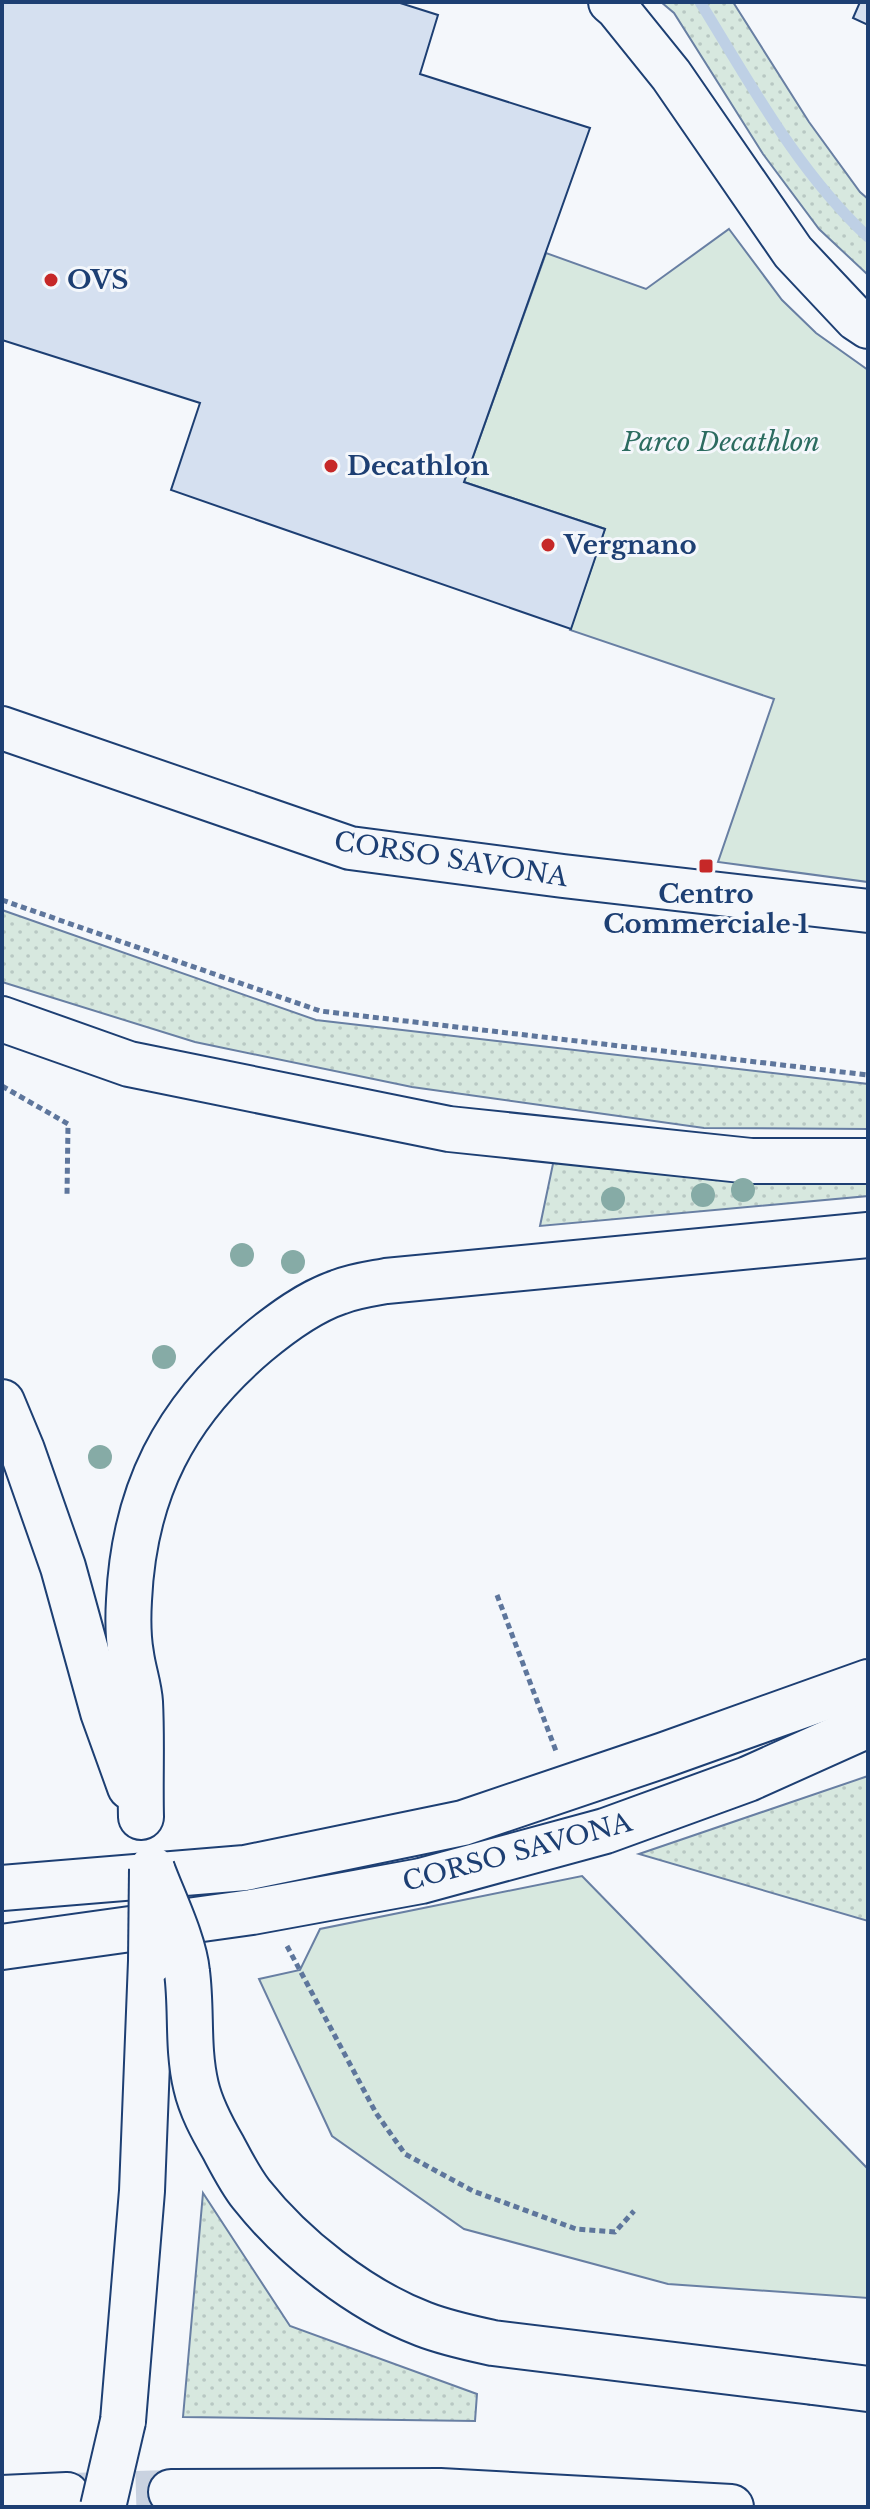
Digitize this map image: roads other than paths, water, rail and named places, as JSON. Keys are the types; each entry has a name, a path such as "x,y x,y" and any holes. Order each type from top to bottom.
{"main road":[{"path":"2,1019 129,1064 449,1129 751,1161 868,1161"},
{"path":"2,2498 85,2501 123,2421 142,2191 151,1961 140,1699 130,1652 129,1602 141,1511 157,1468 179,1428 207,1390 268,1333 304,1309 339,1292 386,1281 868,1235"},
{"path":"2,1402 63,1567 103,1712 185,1959 191,2062 196,2090 208,2120 249,2192 303,2247 358,2291 422,2323 456,2335 493,2343 868,2389"},
{"name":"CORSO SAVONA","path":"2,1947 252,1912 421,1881 605,1831 748,1779 867,1693"},
{"name":"CORSO SAVONA","path":"2,1888 245,1868 463,1823 867,1693"},
{"path":"748,1779 868,1744"},
{"path":"171,2492 440,2491 731,2507"}],"street":[{"path":"610,2 671,75 793,252 856,319 868,327"},
{"name":"CORSO SAVONA","path":"2,728 350,848 868,911"}],"waterway":[{"path":"700,2 797,155 843,212 868,237"}],"tunnel":[{"path":"70,2495 171,2492"}],"place":[{"name":"OVS","path":"51,280"},
{"name":"Decathlon","path":"331,466"},
{"name":"Vergnano","path":"548,545"},
{"name":"Centro Commerciale 1","path":"706,866"}],"park label":[{"name":"Parco Decathlon","path":"721,442"}]}
